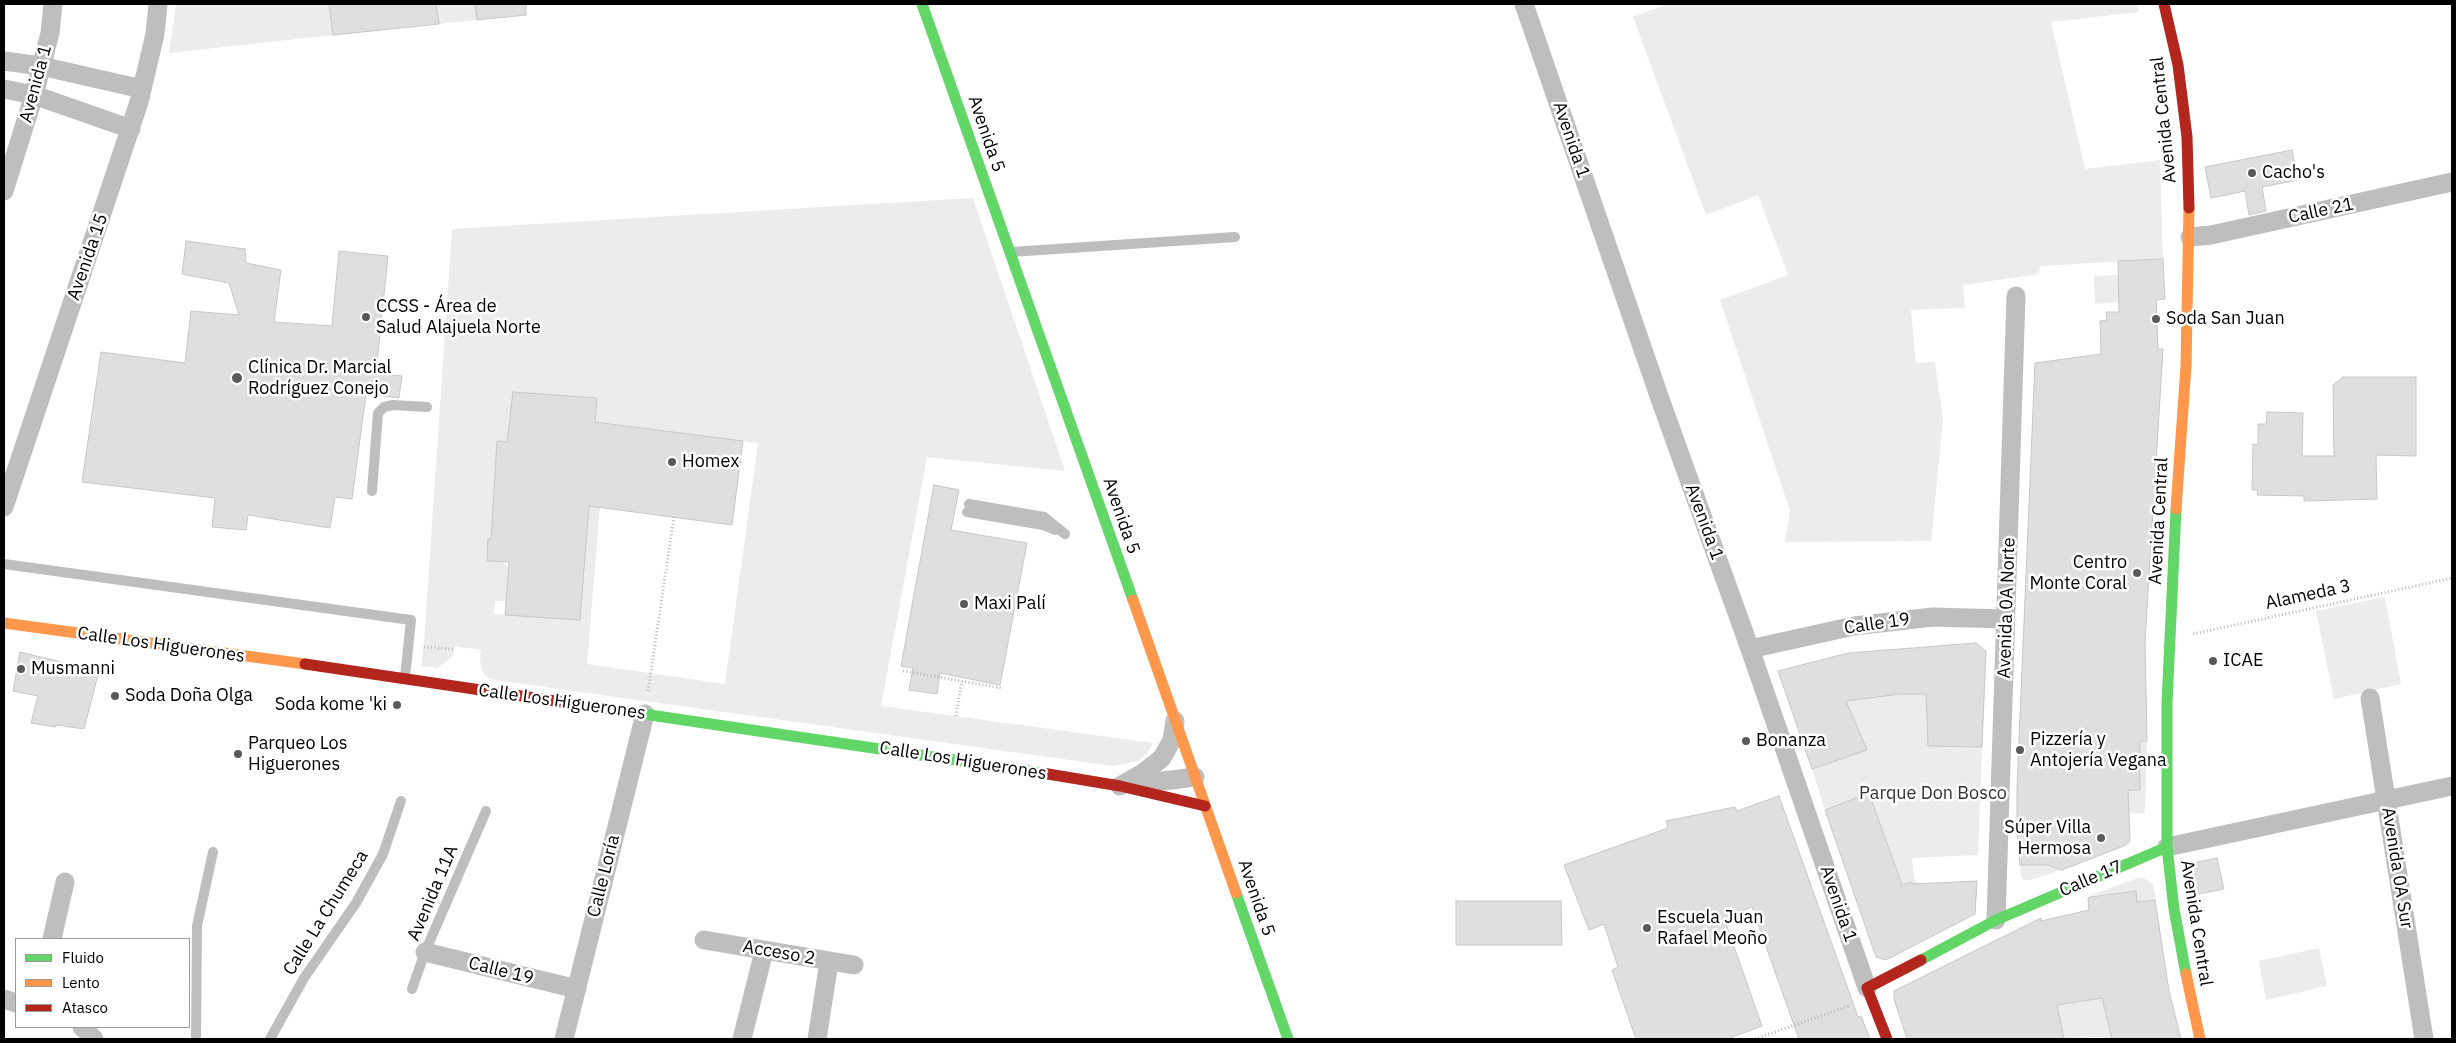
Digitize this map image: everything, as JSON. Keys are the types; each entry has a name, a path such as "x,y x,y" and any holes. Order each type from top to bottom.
{"street":[{"name":"Avenida 1","path":"4,191 42,66 53,4"},
{"name":"Avenida 15","path":"4,507 141,96 155,34 158,4"},
{"name":"Avenida 5","path":"922,4 1288,1039"},
{"name":"Avenida 1","path":"1524,4 1656,390 1750,649 1867,988 1887,1039"},
{"name":"Avenida Central","path":"2164,4 2178,65 2184,119 2190,237 2186,366 2167,703 2167,847 2176,918 2200,1039"},
{"path":"4,61 42,66 141,96"},
{"path":"4,89 34,95 131,128"},
{"name":"Calle 21","path":"2190,237 2211,235 2452,182"},
{"name":"Avenida 0A Norte","path":"1996,920 2016,296"},
{"name":"Calle 19","path":"1750,649 1854,626 1933,617 2006,619"},
{"name":"Calle Los Higuerones","path":"4,623 405,678 466,689 645,714 1120,786 1205,806"},
{"name":"Avenida 0A Sur","path":"2370,698 2424,1039"},
{"name":"Calle Loría","path":"564,1039 645,714"},
{"path":"1120,786 1143,773 1162,758 1172,740 1175,721"},
{"name":"Calle Los Higuerones","path":"1120,786 1195,777"},
{"name":"Calle 17","path":"1867,988 1996,920 2167,847 2452,786"},
{"path":"52,938 65,882"},
{"name":"Acceso 2","path":"704,940 854,965"},
{"path":"742,1039 764,951"},
{"name":"Calle 19","path":"425,952 576,989"},
{"path":"817,1039 829,962"},
{"path":"83,1028 94,1039"}],"lane":[{"path":"1010,252 1235,237"},
{"path":"372,491 378,413 384,407 393,405 427,407"},
{"path":"968,508 1044,517 1065,534 1043,525 968,508"},
{"path":"4,564 411,620 405,678"},
{"name":"Calle La Chumeca","path":"270,1039 304,978 356,903 382,854 401,801"},
{"name":"Avenida 11A","path":"412,989 425,952 486,811"},
{"path":"196,1039 198,926 213,852"}],"path":[{"path":"645,714 674,517"},
{"name":"Alameda 3","path":"2170,639 2452,578"},
{"path":"424,647 454,649"},
{"path":"903,671 1002,688"},
{"path":"956,716 962,681"},
{"path":"1756,1039 1839,1011 1855,1003 1867,988"}],"green space":[{"path":"176,4 329,4 333,35 169,53"},
{"path":"436,4 475,4 477,20 439,24"},
{"path":"1668,4 2137,4 2139,12 2051,22 2085,169 2160,160 2163,259 2040,266 2039,274 1963,285 1965,308 1911,310 1916,363 1935,362 1943,420 1931,541 1785,542 1790,511 1720,300 1788,275 1758,195 1706,215 1633,17"},
{"path":"973,198 1065,471 927,457 881,706 1153,743 1147,754 1138,761 1113,766 494,680 485,676 480,665 481,650 455,646 453,655 437,668 421,666 452,229","holes":["513,392 597,398 580,620 494,614 495,601 506,601 508,567 503,562 487,561 488,539 491,539 497,441 507,442 509,416 549,419 512,407","607,423 758,443 725,684 587,664"]},
{"path":"2119,275 2119,302 2095,304 2094,276"},
{"path":"2385,597 2401,684 2334,699 2316,611"},
{"name":"Parque Don Bosco","path":"1900,694 1926,694 1928,746 1982,747 1978,855 1912,858 1914,879 1919,883 1926,883 1928,913 1924,915 1911,882 1902,885 1869,793 1825,810 1812,769 1867,750 1846,701"},
{"path":"2140,741 2147,741 2145,813 2129,814 2128,790 2140,790"},
{"path":"2072,860 2072,866 2031,880 2024,880 2021,876 2020,865 2048,865 2058,869 2066,867"},
{"path":"2138,878 2144,878 2153,884 2156,900 2137,902 2136,891 2088,896"},
{"path":"2319,948 2327,986 2266,1000 2259,961"},
{"path":"2104,994 2103,1003 2112,1039 2102,1037 2036,1039 2033,1020 2060,1020 2057,1005 2081,1002"}],"building":[{"path":"329,4 436,4 439,24 333,35"},
{"path":"475,4 526,4 526,15 477,20"},
{"name":"Cacho's","path":"2292,150 2298,180 2262,187 2266,211 2249,215 2245,191 2211,198 2205,167"},
{"path":"186,241 245,249 246,263 281,270 274,322 332,326 339,251 388,256 376,373 402,376 399,398 366,394 352,499 335,497 330,528 248,515 246,530 212,527 215,498 82,482 101,352 185,363 191,311 239,315 229,283 182,274"},
{"path":"2163,259 2165,299 2156,300 2158,349 2163,349 2145,641 2147,741 2140,741 2140,790 2128,790 2130,841 2126,845 2062,870 2048,865 2020,865 2017,834 2017,787 2035,363 2101,354 2100,321 2107,320 2106,312 2119,312 2118,261"},
{"path":"2343,377 2416,377 2416,456 2376,455 2377,499 2304,501 2304,496 2257,495 2258,490 2252,490 2253,444 2258,445 2258,424 2266,424 2267,412 2303,413 2302,456 2334,456 2333,385"},
{"path":"513,392 597,398 595,422 743,441 732,525 589,506 580,620 505,615 509,562 487,561 488,539 491,539 497,441 507,442"},
{"name":"Maxi Palí","path":"934,485 959,490 951,530 1027,543 1000,685 940,673 937,694 909,690 913,668 901,666"},
{"path":"1976,643 1986,651 1982,747 1928,746 1926,694 1900,694 1846,701 1867,750 1812,769 1778,671 1848,653"},
{"path":"20,652 99,671 84,729 31,723 38,696 13,691"},
{"path":"1869,793 1902,885 1911,882 1912,884 1977,881 1975,914 1886,960 1876,957 1825,810"},
{"name":"Escuela Juan Rafael Meoño","path":"1779,796 1858,1017 1861,1016 1870,1039 1799,1039 1752,907 1724,918 1762,1026 1727,1039 1636,1039 1612,970 1618,967 1604,924 1589,930 1564,865 1668,828 1666,821 1735,807 1737,811"},
{"path":"2217,858 2224,889 2188,896 2185,865"},
{"path":"2136,891 2137,902 2155,900 2169,991 2181,1039 2112,1039 2102,998 2057,1005 2064,1039 1907,1039 1894,999 1894,991 2041,918 2041,921 2089,910 2088,898 2090,897"},
{"path":"1456,901 1561,901 1562,945 1456,945"}],"traffic: fast":[{"path":"922,4 1133,600"},
{"path":"2176,509 2167,703 2167,847 2174,909 2186,974"},
{"path":"562,702 1042,773"},
{"path":"1921,960 1996,920 2167,847"},
{"path":"1236,893 1288,1039"}],"traffic: slow":[{"path":"2176,509 2186,366 2189,208"},
{"path":"1133,600 1236,893"},
{"path":"4,623 305,664"},
{"path":"2186,974 2200,1039"}],"traffic: jam":[{"path":"2164,4 2178,65 2187,137 2189,208"},
{"path":"305,664 562,702"},
{"path":"1042,773 1120,786 1205,806"},
{"path":"1887,1039 1867,988 1921,960"}],"place":[{"name":"Cacho's","path":"2252,173"},
{"name":"CCSS - Área de Salud Alajuela Norte","path":"366,317"},
{"name":"Soda San Juan","path":"2156,319"},
{"name":"Clínica Dr. Marcial Rodríguez Conejo","path":"237,378"},
{"name":"Homex","path":"672,462"},
{"name":"Centro Monte Coral","path":"2137,573"},
{"name":"Maxi Palí","path":"964,604"},
{"name":"ICAE","path":"2213,661"},
{"name":"Musmanni","path":"21,669"},
{"name":"Soda Doña Olga","path":"115,696"},
{"name":"Soda kome 'ki","path":"397,705"},
{"name":"Bonanza","path":"1746,741"},
{"name":"Pizzería y Antojería Vegana","path":"2020,750"},
{"name":"Parqueo Los Higuerones","path":"238,754"},
{"name":"Súper Villa Hermosa","path":"2101,838"},
{"name":"Escuela Juan Rafael Meoño","path":"1647,928"}]}
